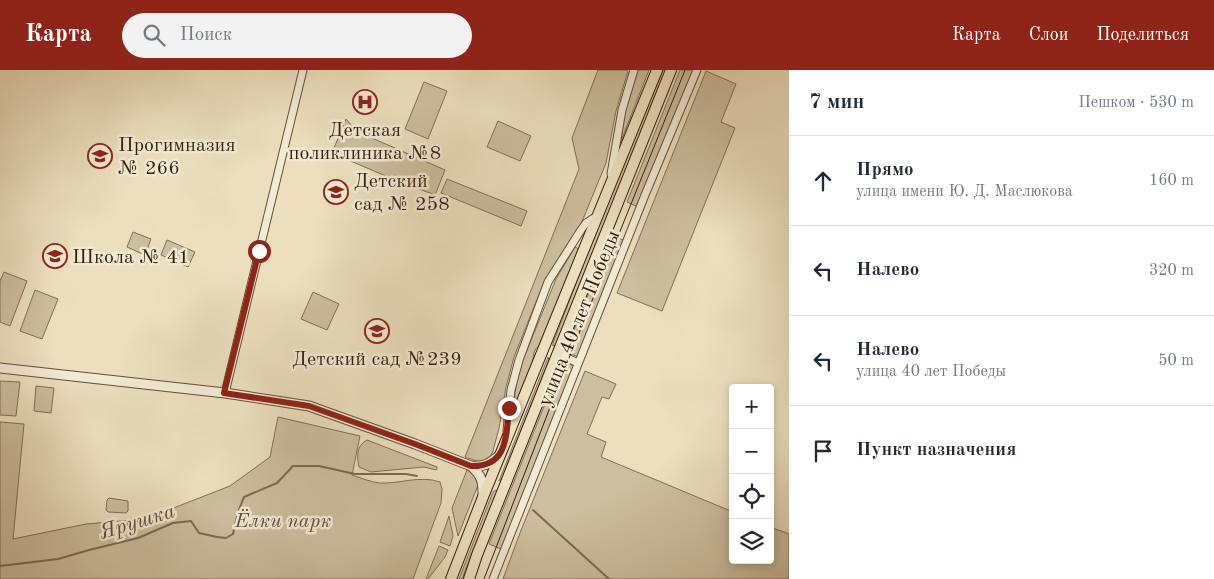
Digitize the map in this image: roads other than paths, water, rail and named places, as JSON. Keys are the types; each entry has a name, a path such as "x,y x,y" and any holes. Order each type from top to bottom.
{"main road":[{"name":"улица 40 лет Победы","path":"451,579 489,481 657,70"},
{"name":"улица 40 лет Победы","path":"469,579 557,353 671,70"},
{"path":"544,348 557,353"},
{"path":"489,481 504,488"}],"street":[{"path":"224,393 303,70"},
{"name":"улица 40 лет Победы","path":"608,190 622,110 634,70"},
{"name":"улица 40 лет Победы","path":"493,579 697,70"},
{"name":"улица 40 лет Победы","path":"506,441 511,390 519,360 548,282 586,223 598,216"},
{"path":"557,353 578,363"},
{"path":"0,368 224,393 309,406 471,466 479,472 483,482 483,497"},
{"path":"471,466 490,464 500,454"},
{"name":"улица 40 лет Победы","path":"447,579 454,568"}],"waterway":[{"name":"Ярушка","path":"0,566 58,559 138,538 173,523 191,521 199,533 226,538 233,534 244,497 277,483 293,466 319,466 355,474 406,474 417,476"},
{"path":"533,510 609,579"}],"tram line":[{"path":"484,579 569,358 685,70"}],"place":[{"name":"Детская поликлиника №8","path":"365,102"},
{"name":"Прогимназия № 266","path":"100,156"},
{"name":"Детский сад № 258","path":"336,192"},
{"name":"Школа № 41","path":"55,256"},
{"name":"Детский сад №239","path":"377,331"}],"park label":[{"name":"Ёлки парк","path":"283,520"}]}
